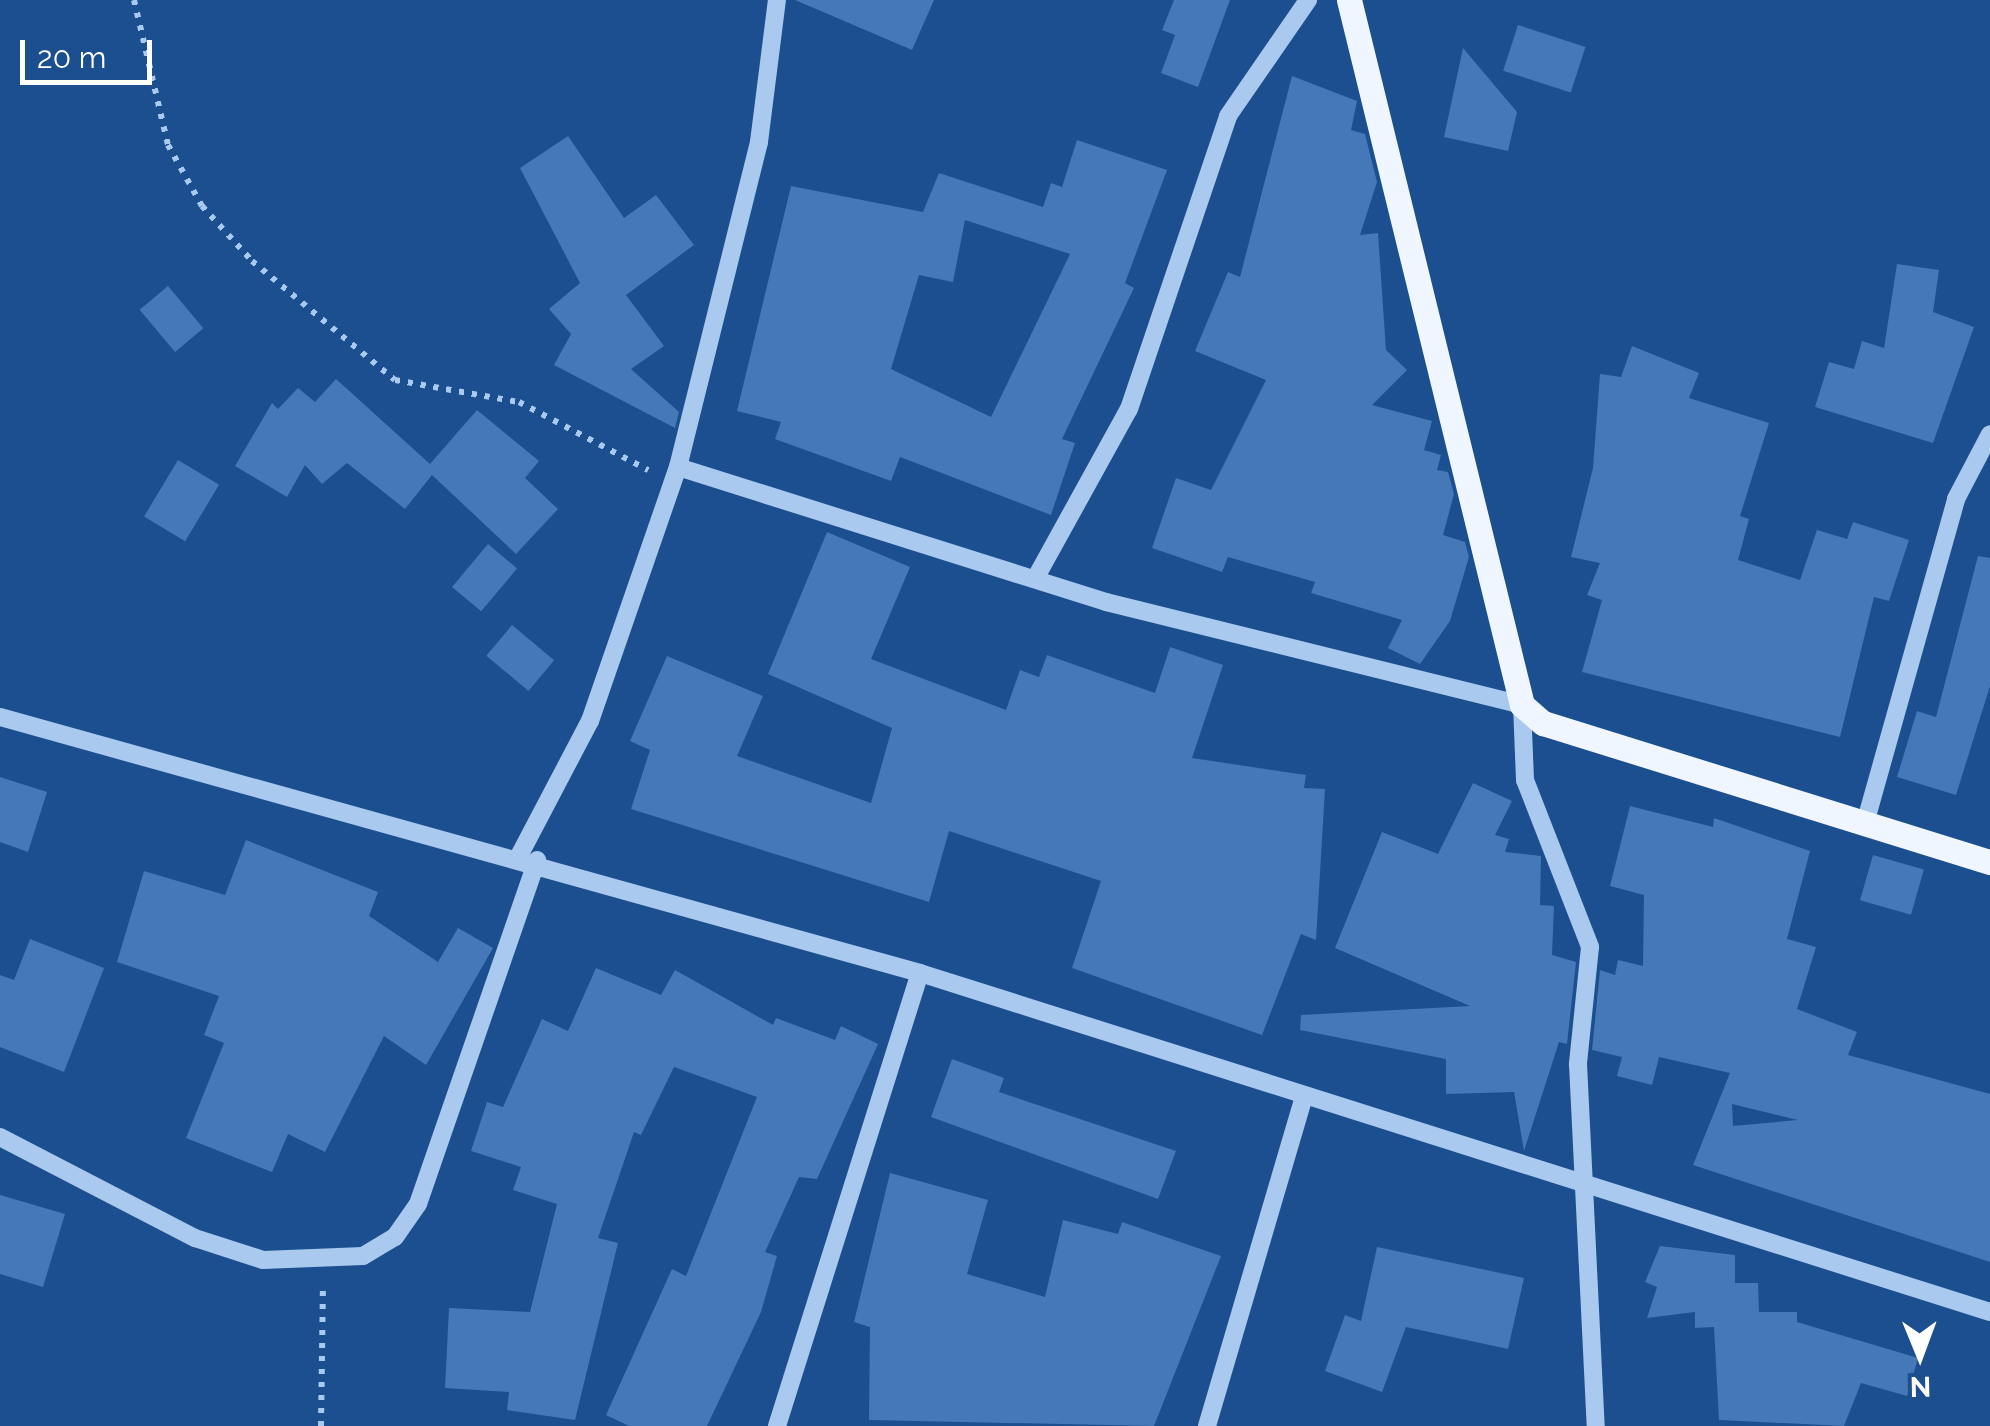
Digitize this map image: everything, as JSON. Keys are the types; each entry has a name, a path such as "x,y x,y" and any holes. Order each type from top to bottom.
{"main road":[{"path":"1349,0 1522,705 1543,722 1866,820 1990,862"}],"street":[{"path":"0,1137 196,1238 264,1260 363,1256 394,1237 418,1204 528,858 590,721 675,476 759,142 778,0"},
{"path":"1034,579 1129,409 1228,116 1308,0"},
{"path":"1866,820 1956,499 1990,434"},
{"path":"675,476 1034,579 1522,705 1524,780 1590,947 1578,1064 1588,1192 1596,1426"},
{"path":"0,717 528,858 920,973 1588,1192 1990,1312"},
{"path":"777,1426 920,973"},
{"path":"1206,1426 1304,1096"}],"path":[{"path":"134,0 168,144 202,206 252,261 395,380 519,402 675,476"},
{"path":"321,1426 323,1260"}],"building":[{"path":"795,0 934,0 912,50"},
{"path":"1174,0 1230,0 1198,87 1161,73 1175,35 1162,30"},
{"path":"1518,25 1586,47 1571,93 1503,71"},
{"path":"1463,48 1517,112 1508,151 1444,137"},
{"path":"1292,76 1357,101 1351,130 1365,134 1377,182 1360,235 1378,233 1386,350 1407,370 1372,405 1432,421 1424,450 1441,455 1437,470 1448,472 1454,494 1443,535 1465,542 1469,557 1450,621 1420,664 1388,648 1402,620 1311,593 1315,582 1228,557 1222,572 1152,548 1176,478 1211,490 1266,380 1195,351 1228,272 1240,277"},
{"path":"568,136 624,218 656,195 694,245 626,295 664,346 631,369 679,412 675,428 554,365 571,334 549,309 580,283 520,168"},
{"path":"1077,140 1167,170 1125,283 1134,288 1062,439 1075,443 1051,515 900,457 891,481 775,439 781,422 737,411 791,186 923,212 939,173 1043,207 1051,183 1062,187","holes":["965,220 1070,254 991,417 891,369 919,275 953,282"]},
{"path":"1897,264 1939,270 1933,312 1974,327 1933,443 1815,407 1829,362 1854,369 1862,341 1884,348"},
{"path":"168,286 203,328 175,352 140,310"},
{"path":"1632,346 1699,373 1689,398 1769,423 1740,516 1749,519 1738,560 1800,580 1817,530 1847,539 1853,522 1909,540 1889,601 1874,597 1840,737 1582,672 1602,600 1587,595 1600,563 1571,557 1593,468 1600,374 1621,377"},
{"path":"336,379 430,464 477,410 539,461 525,478 558,509 516,554 432,475 405,509 347,463 322,484 305,465 287,497 235,466 272,403 278,409 298,388 315,402"},
{"path":"178,460 219,485 185,541 144,517"},
{"path":"827,532 910,567 871,659 1006,710 1020,670 1039,677 1047,655 1155,693 1170,647 1223,665 1192,758 1306,775 1304,788 1325,789 1316,940 1301,934 1262,1035 1072,968 1101,881 949,831 929,902 631,809 650,750 630,741 667,656 763,696 737,756 871,803 892,728 768,674"},
{"path":"488,544 517,568 481,611 452,587"},
{"path":"1978,556 1990,558 1990,686 1956,795 1897,777 1917,711 1936,717"},
{"path":"512,625 554,660 528,691 486,656"},
{"path":"0,777 47,792 28,852 0,842"},
{"path":"1473,783 1512,801 1495,835 1509,839 1505,852 1541,856 1540,905 1554,906 1552,955 1576,962 1567,1044 1559,1042 1524,1151 1514,1092 1446,1094 1446,1059 1300,1030 1301,1015 1470,1006 1335,948 1382,832 1438,854"},
{"path":"1630,806 1713,827 1714,818 1810,851 1787,939 1816,947 1797,1009 1857,1032 1848,1055 1990,1094 1990,1262 1693,1165 1730,1073 1659,1057 1652,1085 1617,1076 1622,1057 1592,1050 1600,970 1615,975 1618,960 1643,966 1644,895 1610,886","holes":["1732,1104 1798,1120 1733,1126"]},
{"path":"246,840 378,892 369,916 438,962 458,928 493,948 426,1065 384,1036 325,1152 288,1134 272,1172 186,1138 224,1043 204,1035 219,996 117,962 144,871 225,895"},
{"path":"1873,855 1924,870 1911,915 1860,900"},
{"path":"30,939 104,968 64,1072 0,1047 0,975 14,980"},
{"path":"596,968 661,995 675,970 773,1025 776,1018 835,1040 841,1026 878,1044 817,1179 799,1177 765,1252 777,1256 761,1312 707,1426 629,1426 606,1415 672,1269 686,1276 757,1097 674,1067 641,1135 634,1132 598,1238 618,1243 575,1420 507,1410 509,1392 445,1388 449,1308 530,1312 557,1204 513,1190 521,1167 471,1151 487,1102 503,1107 542,1019 568,1031"},
{"path":"952,1059 1004,1078 999,1092 1176,1151 1158,1199 931,1117"},
{"path":"890,1173 988,1200 967,1274 1045,1297 1063,1220 1118,1234 1122,1222 1221,1256 1154,1426 869,1420 870,1327 854,1322"},
{"path":"0,1195 65,1214 43,1287 0,1274"},
{"path":"1660,1246 1735,1255 1735,1283 1758,1283 1759,1312 1797,1312 1797,1322 1918,1358 1907,1396 1861,1383 1844,1426 1719,1420 1714,1327 1695,1328 1695,1312 1647,1318 1657,1287 1645,1282"},
{"path":"1377,1247 1524,1278 1508,1349 1406,1327 1382,1392 1325,1371 1345,1315 1361,1321"}]}
